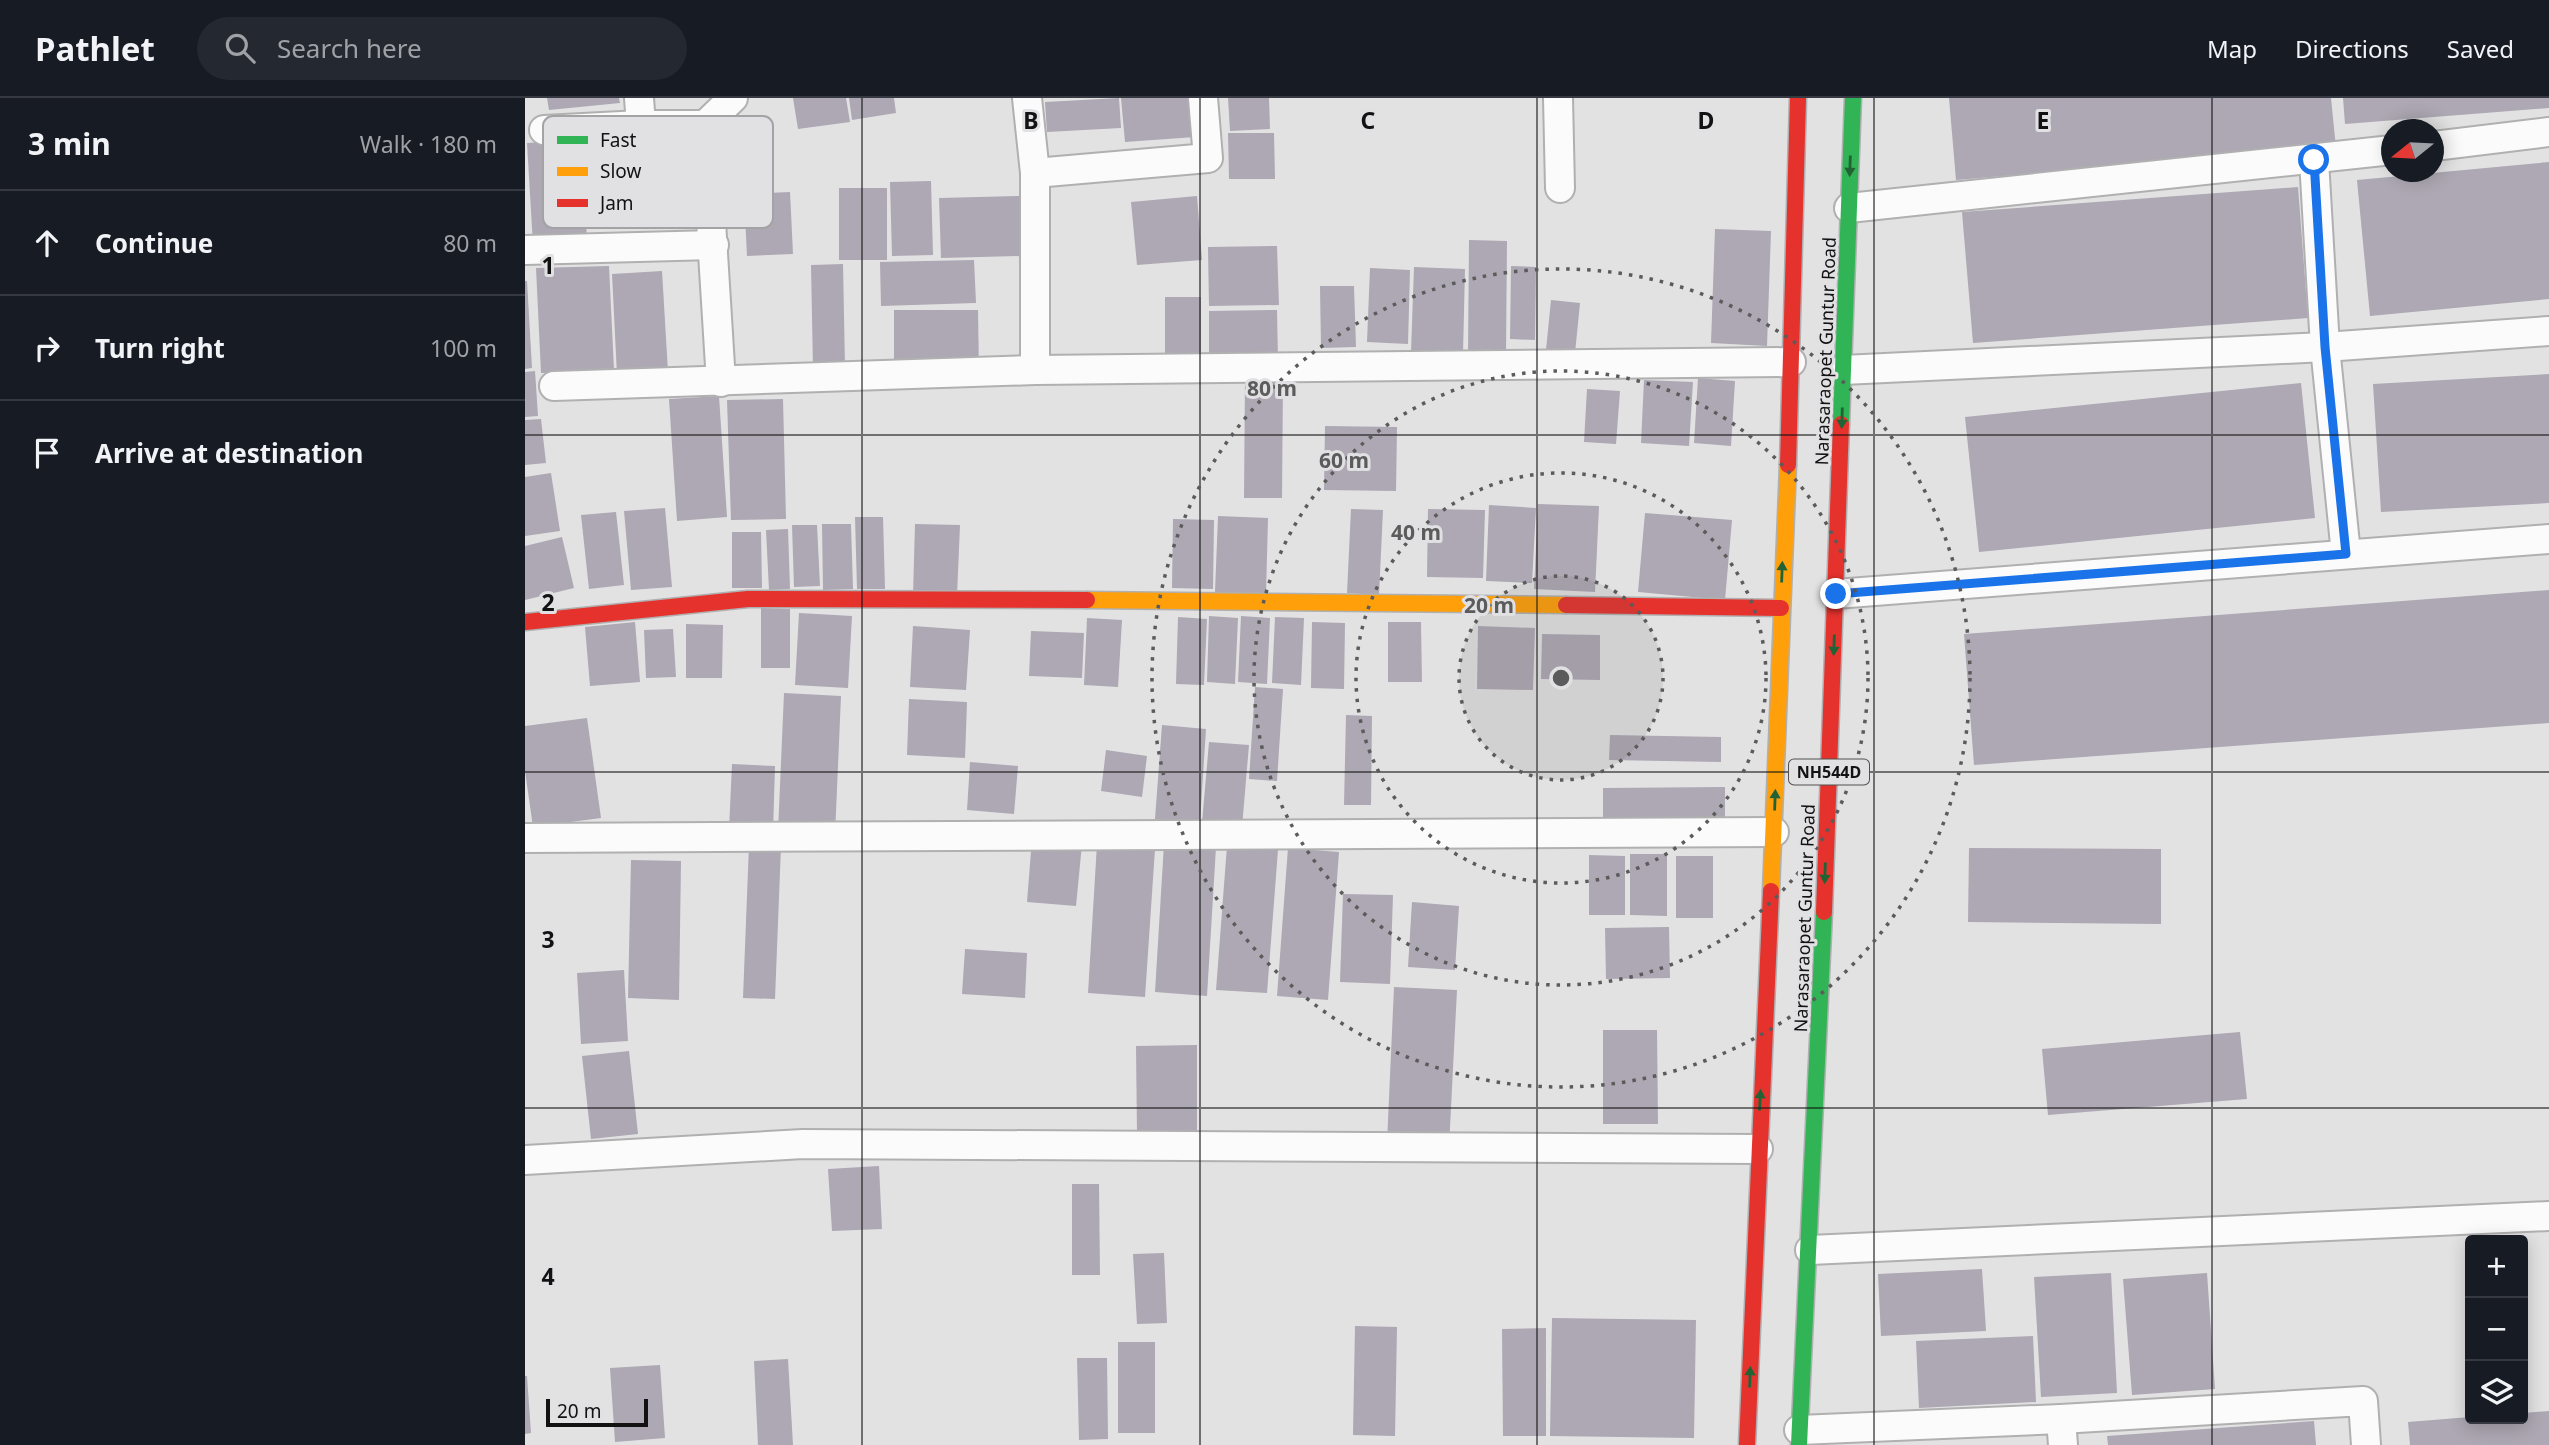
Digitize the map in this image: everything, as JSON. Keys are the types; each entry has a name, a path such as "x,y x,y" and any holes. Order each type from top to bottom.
{"main road":[{"name":"Narasaraopet Guntur Road","path":"1747,1445 1774,832 1798,98"},
{"name":"Narasaraopet Guntur Road","path":"1799,1437 1810,1251 1853,98"},
{"path":"525,622 748,599 1781,608"}],"street":[{"path":"714,116 733,98"},
{"path":"1027,98 1035,173 1035,370"},
{"path":"1035,173 1208,158 1203,98"},
{"path":"1558,98 1560,188"},
{"path":"615,116 640,111 663,116"},
{"path":"2444,145 2549,132"},
{"path":"1849,208 2381,151"},
{"path":"2314,160 2325,347 2346,554"},
{"path":"713,228 721,382"},
{"path":"525,250 714,245"},
{"path":"1843,370 2325,347 2549,331"},
{"path":"554,386 1035,370 1791,362"},
{"path":"1836,594 2549,539"},
{"path":"525,838 1774,832"},
{"path":"525,1160 803,1144 1758,1149"},
{"path":"1810,1251 2549,1216"},
{"path":"1799,1437 2062,1432 2363,1401 2366,1445"}],"building":[{"path":"547,98 619,98 620,103 549,110"},
{"path":"793,98 846,98 850,122 798,129"},
{"path":"849,98 894,98 896,113 852,120"},
{"path":"1119,98 1121,128 1047,132 1045,102"},
{"path":"1121,98 1192,98 1195,137 1125,142"},
{"path":"1228,98 1269,98 1270,129 1230,131"},
{"path":"1949,98 2331,98 2336,148 1956,180"},
{"path":"2343,98 2549,98 2549,108 2381,119 2381,121 2345,124"},
{"path":"1228,133 1274,133 1275,179 1229,179"},
{"path":"543,142 543,228 586,228 587,242 533,245 527,143"},
{"path":"2549,162 2549,299 2370,316 2357,180 2381,178 2381,182 2444,182 2444,172"},
{"path":"931,181 933,255 892,256 890,182"},
{"path":"2298,187 2308,318 1973,343 1962,212"},
{"path":"839,188 887,188 887,260 839,260"},
{"path":"790,192 793,254 747,256 746,228 773,228 773,193"},
{"path":"1019,196 1021,256 941,258 939,198"},
{"path":"1197,196 1202,260 1137,265 1131,202"},
{"path":"1715,229 1771,231 1767,346 1711,343"},
{"path":"1469,240 1507,241 1506,354 1468,353"},
{"path":"1277,246 1279,305 1209,306 1208,247"},
{"path":"974,260 976,303 881,306 880,262"},
{"path":"843,264 845,368 813,369 811,265"},
{"path":"609,266 614,370 541,373 536,268"},
{"path":"1511,266 1536,267 1535,340 1510,339"},
{"path":"1414,267 1465,269 1463,354 1411,352"},
{"path":"1370,268 1410,270 1408,344 1367,342"},
{"path":"662,271 668,372 617,375 612,274"},
{"path":"525,281 532,368 525,369"},
{"path":"1320,286 1354,286 1356,347 1321,348"},
{"path":"1165,297 1201,297 1201,363 1165,363"},
{"path":"1551,300 1580,303 1575,353 1546,350"},
{"path":"894,310 978,310 979,372 894,372"},
{"path":"1277,310 1278,360 1209,361 1209,311"},
{"path":"535,371 538,416 525,417 525,372"},
{"path":"2549,374 2549,503 2381,512 2373,384"},
{"path":"1245,377 1283,377 1282,498 1244,498"},
{"path":"1698,378 1735,381 1731,446 1694,443"},
{"path":"1644,380 1693,382 1689,446 1641,443"},
{"path":"2301,383 2315,518 1979,552 1965,417"},
{"path":"1587,389 1620,391 1616,444 1584,442"},
{"path":"719,396 727,517 677,521 669,399"},
{"path":"783,399 786,519 731,520 727,400"},
{"path":"541,419 546,463 525,465 525,420"},
{"path":"1325,426 1397,427 1396,491 1324,490"},
{"path":"551,473 560,531 525,536 525,477"},
{"path":"1538,504 1599,506 1595,592 1534,589"},
{"path":"1489,505 1536,508 1532,583 1486,581"},
{"path":"665,508 672,587 631,590 624,511"},
{"path":"1351,509 1383,510 1379,595 1347,593"},
{"path":"1428,509 1485,510 1483,578 1427,577"},
{"path":"616,512 624,585 589,589 581,515"},
{"path":"1645,513 1732,520 1725,600 1638,592"},
{"path":"1218,516 1268,518 1266,594 1215,592"},
{"path":"855,517 883,517 885,589 857,589"},
{"path":"1173,519 1214,520 1213,589 1172,588"},
{"path":"822,524 851,524 853,589 823,590"},
{"path":"915,524 960,525 957,596 913,595"},
{"path":"792,525 817,525 820,586 794,587"},
{"path":"788,529 790,589 769,590 766,530"},
{"path":"732,532 761,532 762,588 732,588"},
{"path":"562,537 574,588 525,600 525,546"},
{"path":"2549,590 2549,723 1974,765 1964,634"},
{"path":"761,608 790,609 790,668 761,668"},
{"path":"799,613 852,616 848,688 795,685"},
{"path":"1209,616 1238,618 1235,684 1207,682"},
{"path":"1241,616 1270,618 1267,684 1238,682"},
{"path":"1178,617 1207,619 1204,685 1176,684"},
{"path":"1275,617 1304,618 1301,685 1272,683"},
{"path":"1087,618 1122,620 1118,687 1084,685"},
{"path":"635,622 640,682 590,686 585,627"},
{"path":"1312,622 1345,623 1344,689 1311,688"},
{"path":"1388,622 1421,622 1422,682 1388,682"},
{"path":"686,624 723,625 722,678 686,678"},
{"path":"913,626 970,630 966,690 910,687"},
{"path":"1478,626 1535,628 1533,690 1477,689"},
{"path":"673,629 676,677 646,678 644,630"},
{"path":"1031,631 1084,633 1082,678 1029,676"},
{"path":"1542,634 1600,635 1600,680 1541,679"},
{"path":"1255,687 1283,689 1277,781 1249,779"},
{"path":"784,693 841,696 835,835 778,832"},
{"path":"909,699 967,702 965,758 907,755"},
{"path":"1346,715 1372,716 1371,805 1344,805"},
{"path":"587,718 601,818 533,827 525,771 525,726"},
{"path":"1162,725 1206,729 1200,822 1155,819"},
{"path":"1610,735 1721,737 1721,762 1609,760"},
{"path":"1209,742 1249,745 1242,827 1202,823"},
{"path":"1106,750 1147,756 1142,797 1101,791"},
{"path":"970,762 1018,766 1014,814 967,810"},
{"path":"732,764 775,766 773,832 729,830"},
{"path":"1725,787 1725,823 1603,825 1603,788"},
{"path":"1032,839 1082,844 1076,906 1027,902"},
{"path":"1097,844 1155,849 1145,997 1088,993"},
{"path":"1164,844 1216,847 1207,996 1155,992"},
{"path":"749,845 781,846 775,999 743,998"},
{"path":"1227,846 1278,850 1267,993 1216,990"},
{"path":"1288,848 1339,852 1328,1000 1277,996"},
{"path":"1969,848 2161,849 2161,924 1968,922"},
{"path":"1630,854 1667,854 1667,916 1630,915"},
{"path":"1589,855 1625,856 1625,915 1589,915"},
{"path":"1676,856 1713,856 1713,918 1676,918"},
{"path":"631,860 681,861 679,1000 628,998"},
{"path":"1343,894 1393,895 1390,984 1340,982"},
{"path":"1412,902 1459,906 1455,970 1408,967"},
{"path":"1669,927 1670,978 1606,979 1605,928"},
{"path":"965,949 1027,953 1025,998 962,994"},
{"path":"624,970 628,1041 581,1044 577,973"},
{"path":"1394,987 1457,990 1449,1147 1387,1143"},
{"path":"1603,1030 1657,1030 1658,1124 1603,1124"},
{"path":"2240,1032 2247,1099 2048,1115 2042,1049"},
{"path":"1197,1045 1197,1135 1137,1135 1136,1046"},
{"path":"629,1051 638,1134 591,1139 582,1056"},
{"path":"879,1166 882,1229 832,1231 828,1169"},
{"path":"1072,1184 1099,1184 1100,1275 1072,1275"},
{"path":"1164,1253 1167,1323 1137,1324 1133,1254"},
{"path":"1982,1269 1986,1331 1881,1336 1878,1274"},
{"path":"2111,1273 2117,1393 2041,1397 2034,1277"},
{"path":"2207,1273 2215,1389 2132,1395 2123,1279"},
{"path":"1552,1318 1696,1320 1694,1438 1550,1436"},
{"path":"1355,1326 1397,1327 1395,1436 1353,1435"},
{"path":"1546,1328 1546,1436 1503,1436 1502,1329"},
{"path":"2033,1336 2036,1402 1919,1408 1916,1341"},
{"path":"1118,1342 1155,1342 1155,1433 1118,1433"},
{"path":"1077,1358 1107,1358 1108,1439 1079,1440"},
{"path":"788,1359 793,1445 758,1445 754,1361"},
{"path":"660,1365 665,1438 615,1442 610,1368"},
{"path":"525,1376 531,1433 525,1434"},
{"path":"2549,1411 2549,1445 2410,1445 2408,1422 2465,1417 2465,1424 2528,1424 2528,1413"},
{"path":"2314,1421 2316,1445 2108,1445 2107,1436"}],"traffic: fast":[{"path":"1841,424 1853,98"},
{"path":"1799,1445 1824,912"}],"traffic: slow":[{"path":"1771,891 1788,465"},
{"path":"1087,600 1566,605"}],"traffic: jam":[{"path":"1788,465 1798,98"},
{"path":"1824,912 1841,424"},
{"path":"525,622 748,599 1087,600"},
{"path":"1566,605 1781,608"},
{"path":"1747,1445 1771,891"}],"route":[{"path":"1836,594 2346,554 2325,347 2314,160"}]}
